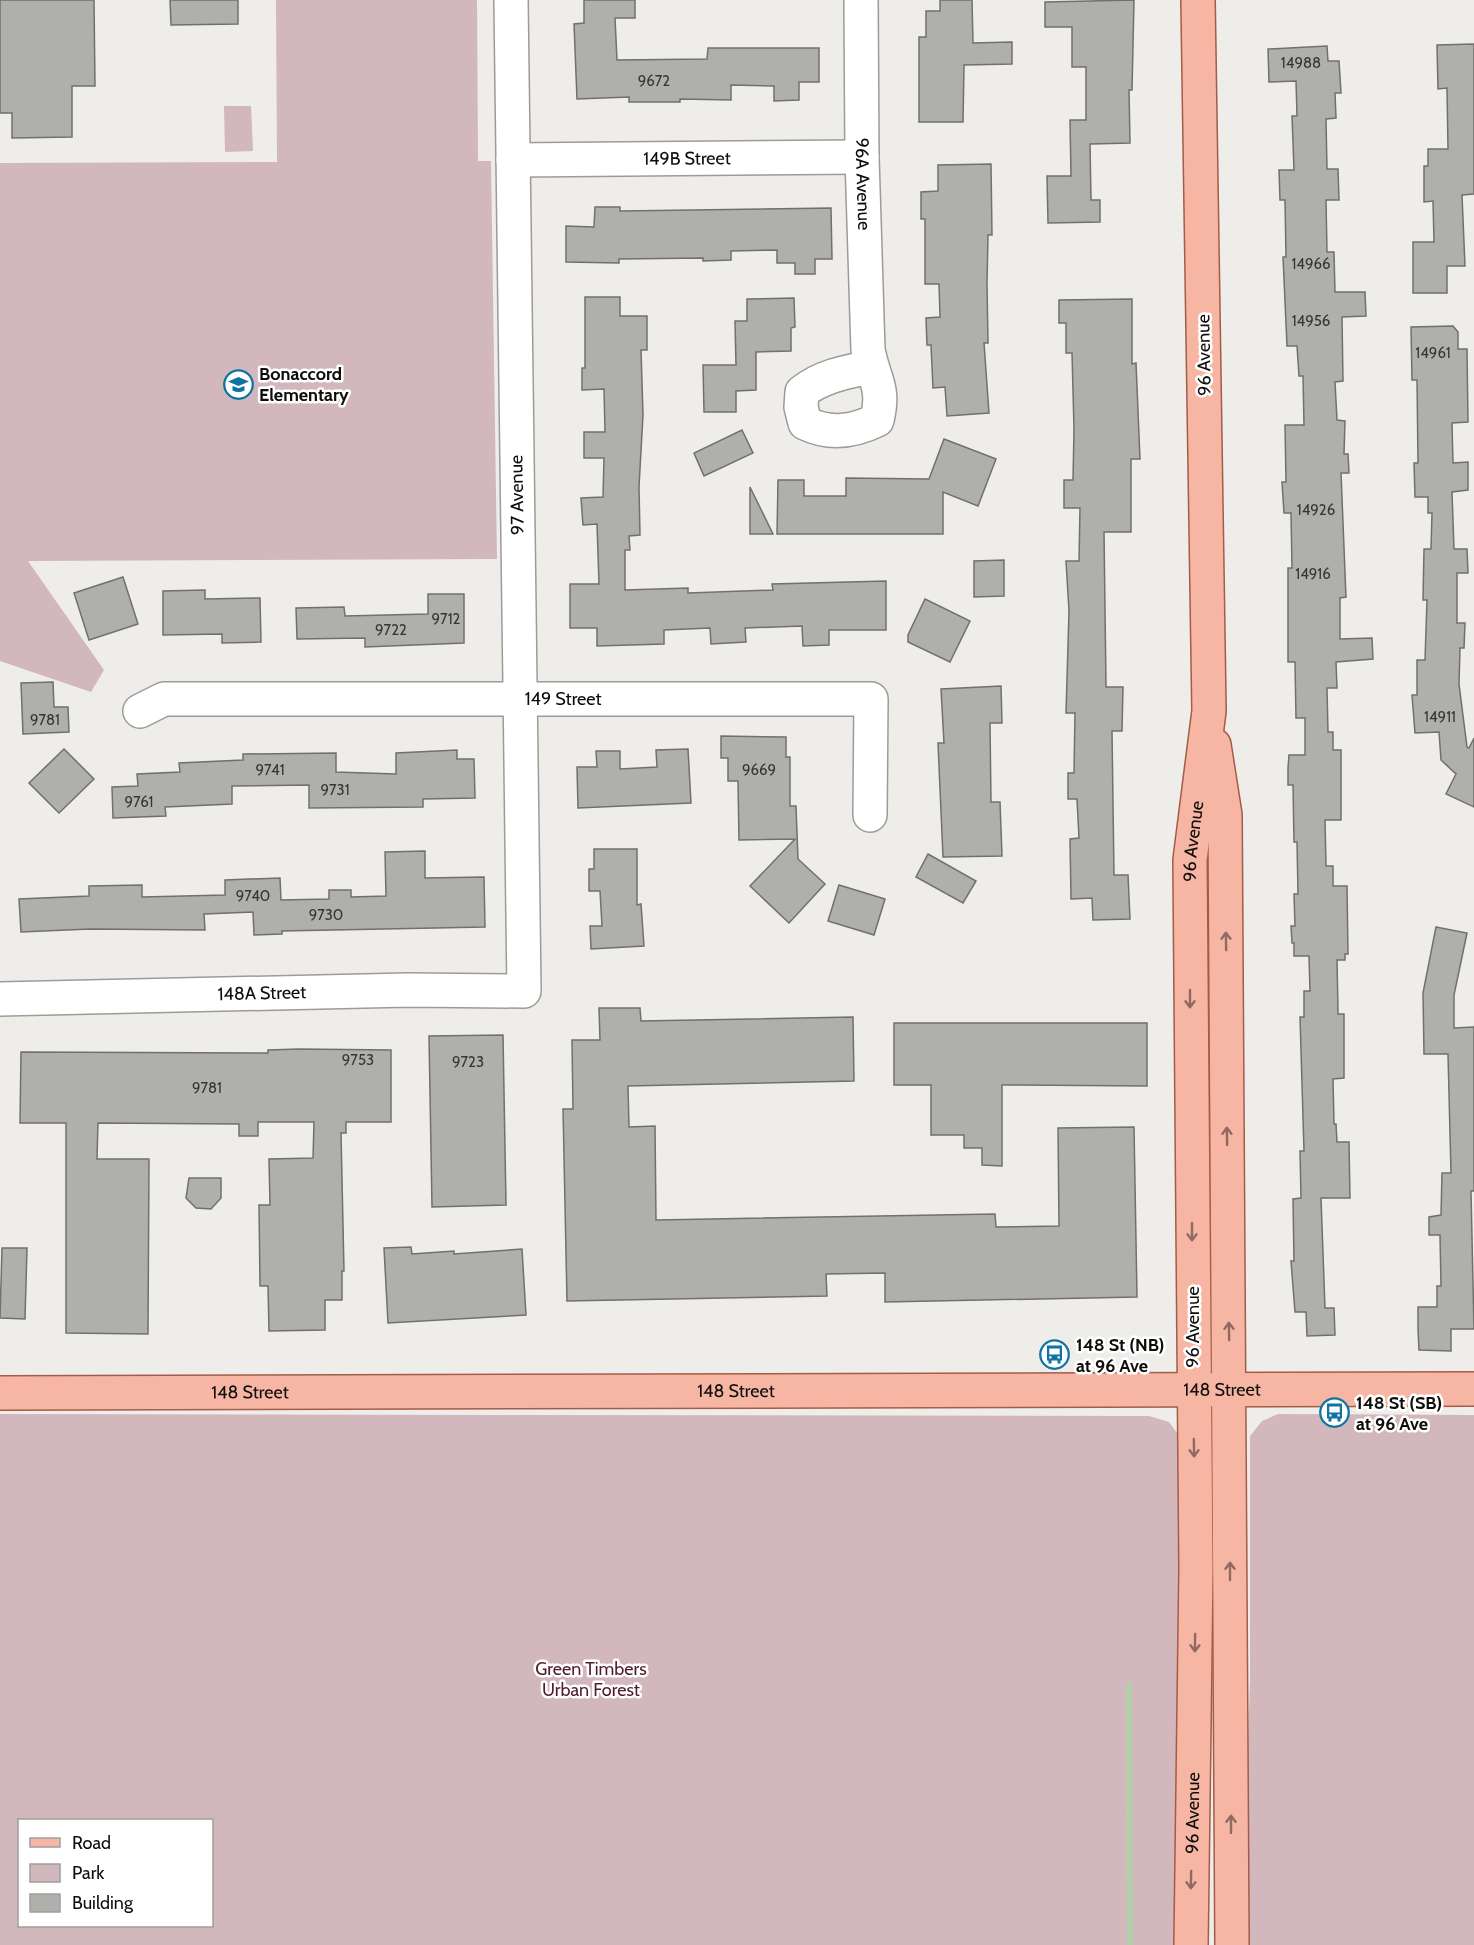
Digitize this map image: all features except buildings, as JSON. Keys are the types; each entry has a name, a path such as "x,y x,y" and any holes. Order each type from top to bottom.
{"main road":[{"name":"96 Avenue","path":"1198,0 1209,711 1225,814 1232,1945"},
{"name":"96 Avenue","path":"1191,1945 1196,1569 1190,860 1209,711"},
{"name":"148 Street","path":"0,1393 1474,1389"}],"street":[{"name":"97 Avenue","path":"511,0 524,991"},
{"name":"96A Avenue","path":"861,0 862,157 868,350 871,367"},
{"name":"149B Street","path":"513,160 862,157"},
{"name":"149 Street","path":"140,711 165,699 872,699 870,815"},
{"name":"148A Street","path":"0,999 408,990 524,991"}],"green space":[{"name":"Bonaccord Elementary","path":"276,0 477,0 478,161 491,161 497,559 28,561 104,670 91,692 0,661 0,163 277,162"},
{"path":"224,106 251,106 253,151 225,152"},
{"name":"Green Timbers Urban Forest","path":"0,1414 1149,1416 1169,1422 1180,1437 1182,1945 0,1945"},
{"path":"1278,1414 1474,1415 1474,1945 1242,1945 1250,1680 1250,1436 1262,1421"}],"waterway":[{"path":"1129,1686 1130,1945"}],"place":[{"name":"Bonaccord Elementary","path":"238,384"},
{"name":"148 St (NB) at 96 Ave","path":"1055,1355"},
{"name":"148 St (SB) at 96 Ave","path":"1335,1413"}]}
